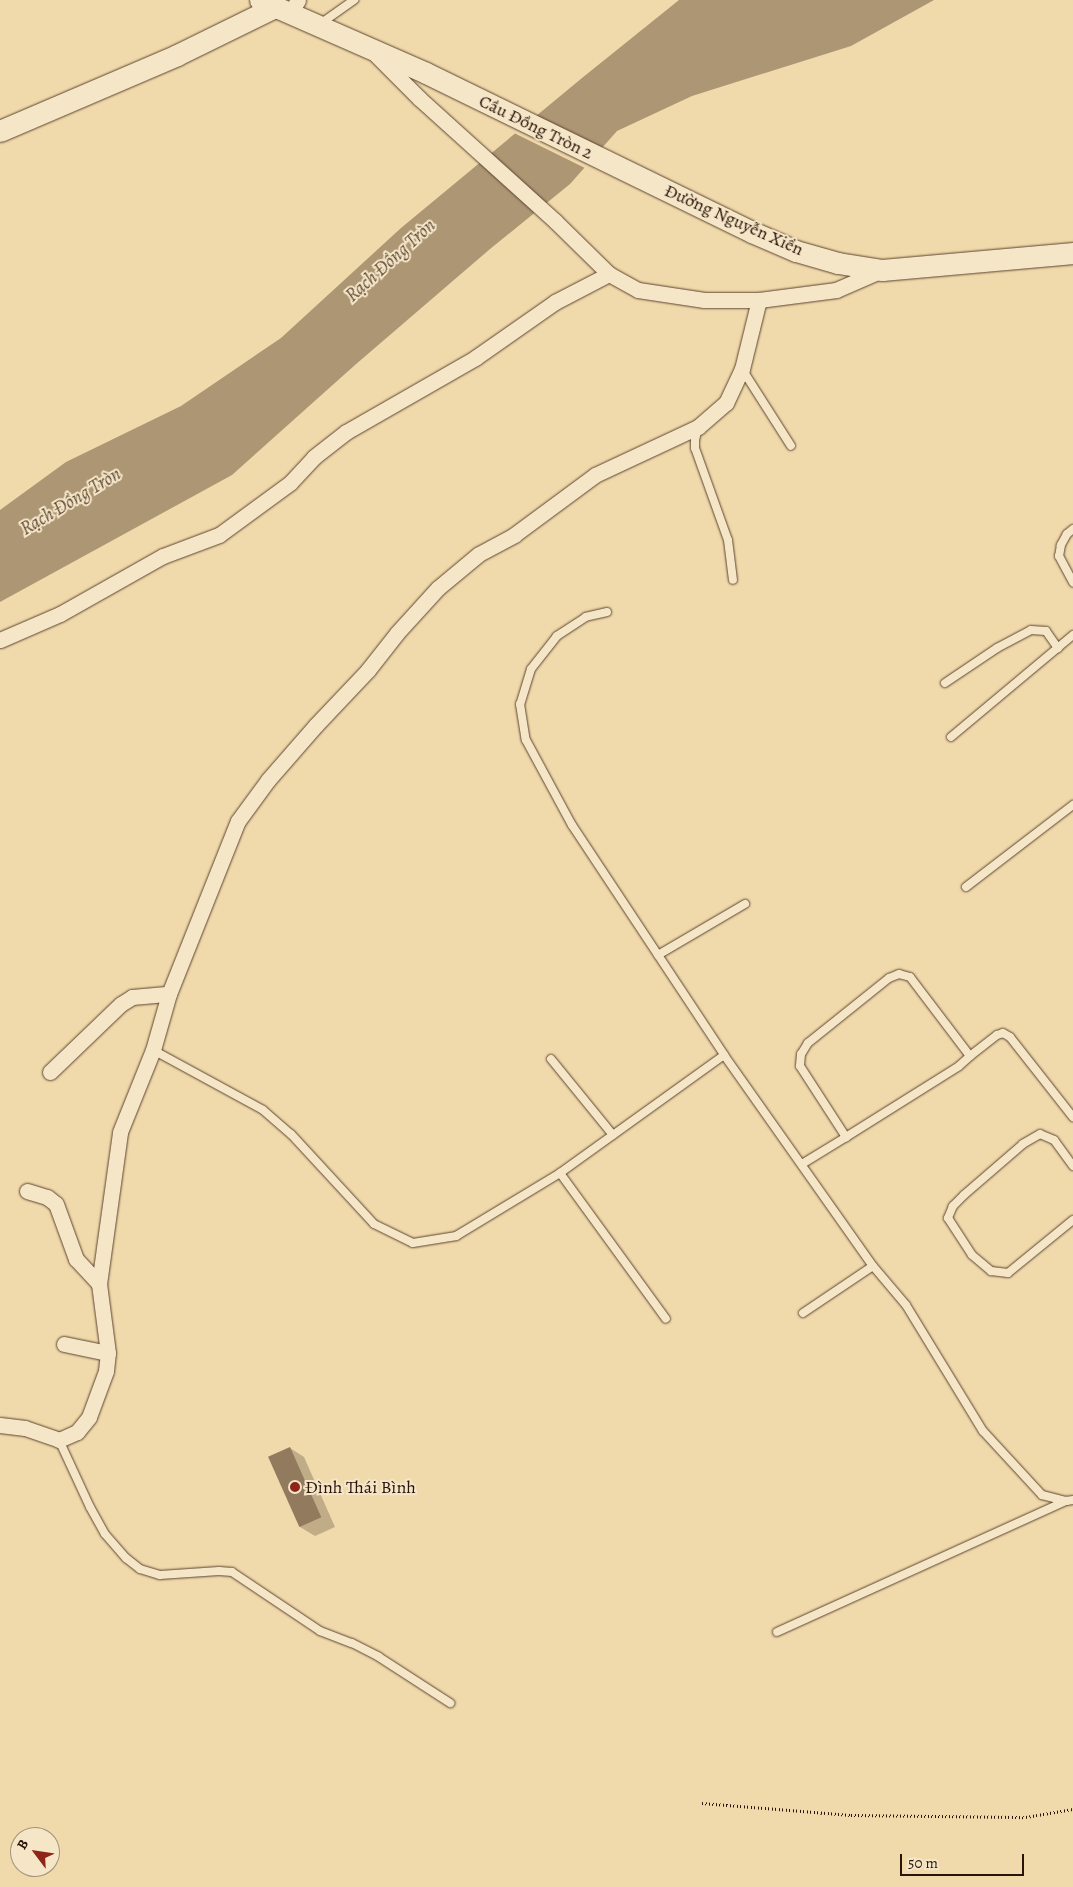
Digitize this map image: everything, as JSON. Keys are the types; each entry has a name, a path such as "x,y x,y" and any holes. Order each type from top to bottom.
{"main road":[{"path":"0,131 178,55 281,5 318,26 368,47"},
{"name":"Cầu Đồng Tròn 2","path":"368,47 647,180"},
{"name":"Đường Nguyễn Xiển","path":"647,180 752,232 796,251 838,263 882,270 1073,253"}],"street":[{"name":"Đường Nguyễn Xiển","path":"368,47 420,99 555,221 609,274 638,290 659,295 704,300 759,300 836,290 882,270"},
{"path":"0,640 60,614 163,556 219,535 290,483 314,457 346,432 475,358 555,302 609,274"},
{"path":"0,1425 25,1428 59,1440 76,1432 89,1417 106,1371 108,1353 99,1284 120,1132 153,1050 169,994 238,821 274,773 368,670 397,633 438,588 479,554 514,535 595,475 698,428 726,403 742,369 759,300"},
{"path":"50,1072 121,1004 132,997 169,994"},
{"path":"27,1191 47,1197 56,1204 76,1259 99,1284"},
{"path":"64,1344 108,1353"}],"lane":[{"path":"318,26 354,0"},
{"path":"742,369 791,446"},
{"path":"698,428 694,440 728,540 733,580"},
{"path":"1073,529 1067,534 1060,545 1059,556 1073,582"},
{"path":"607,612 586,617 557,636 531,669 520,704 526,740 572,825 724,1055 873,1266 906,1305 983,1431 1042,1495 1069,1501"},
{"path":"945,683 997,648 1031,630 1046,631 1058,648"},
{"path":"951,737 1073,635"},
{"path":"966,888 1073,805"},
{"path":"658,955 745,904"},
{"path":"846,1136 800,1066 801,1054 808,1043 889,978 899,974 910,976 970,1056"},
{"path":"802,1164 959,1066 996,1035 1003,1033 1010,1037 1073,1117"},
{"path":"153,1050 263,1110 291,1134 374,1224 413,1243 456,1236 560,1173 724,1055"},
{"path":"551,1059 613,1135"},
{"path":"1073,1166 1054,1140 1040,1134 1023,1144 964,1195 953,1206 948,1218 972,1255 991,1271 1008,1273 1073,1220"},
{"path":"560,1173 666,1320"},
{"path":"802,1313 873,1266"},
{"path":"59,1440 90,1507 105,1534 126,1558 140,1569 160,1575 219,1570 232,1572 320,1630 380,1657 450,1703"},
{"path":"777,1632 1069,1501"}],"path":[{"path":"702,1803 851,1815 1026,1817 1073,1809"}],"water":[{"name":"Rạch Đồng Tròn","path":"679,0 934,0 851,46 692,96 617,131 570,184 490,249 355,365 232,475 0,602 0,510 66,462 181,406 281,338 401,228"}],"pier":[{"path":"534,115 604,150 587,169 512,132"}],"building":[{"name":"Đình Thái Bình","path":"290,1447 321,1517 299,1527 268,1457"}],"place":[{"name":"Đình Thái Bình","path":"295,1487"}]}
